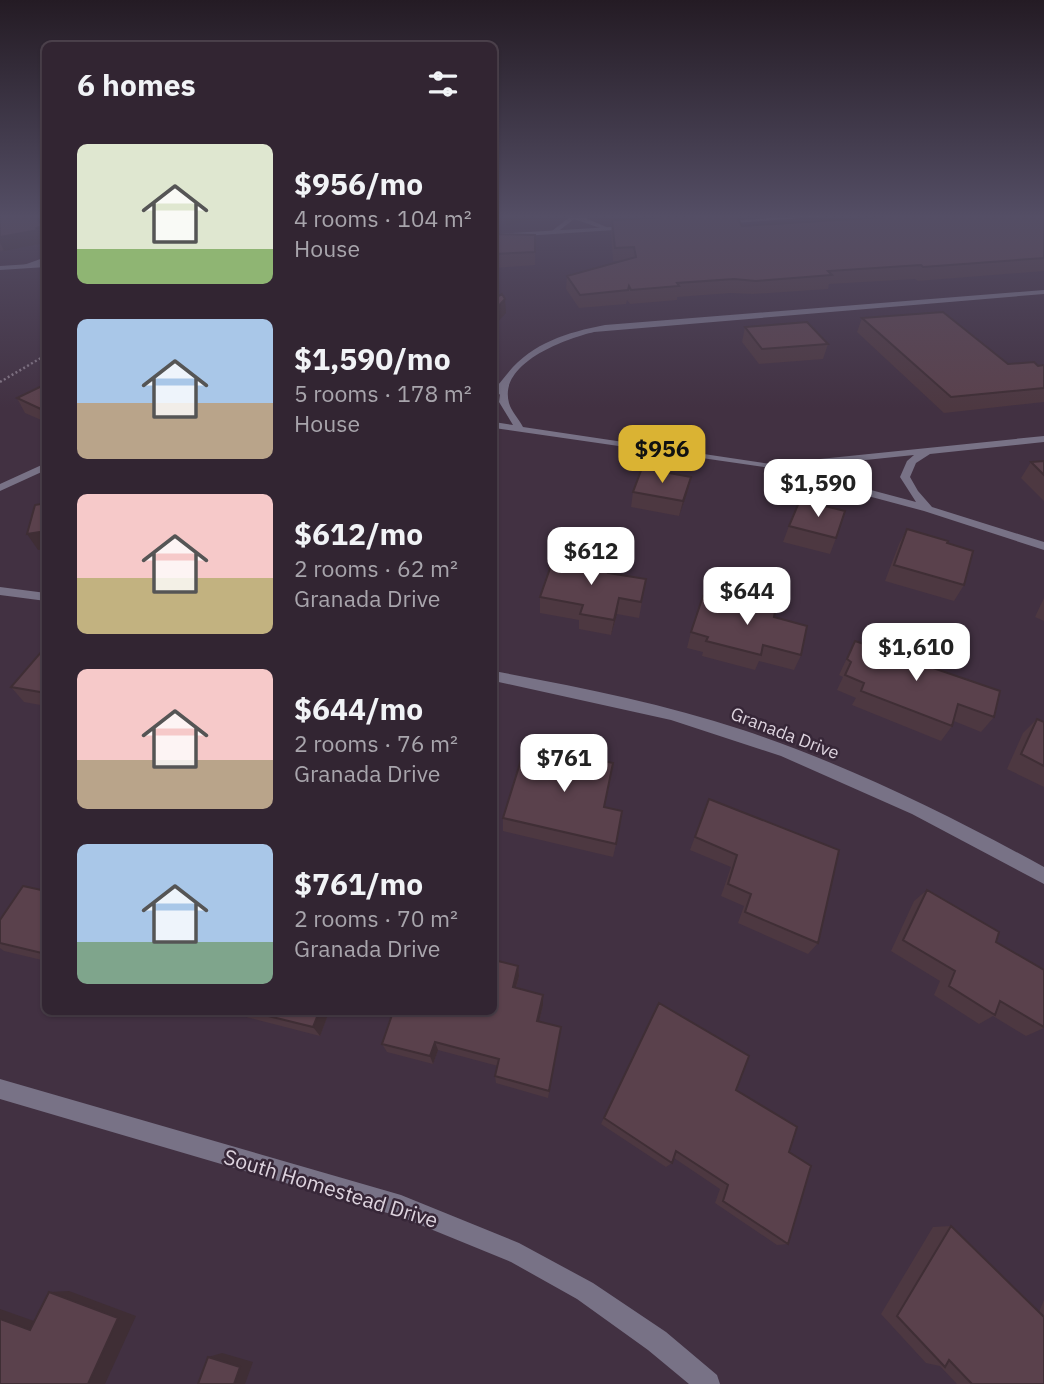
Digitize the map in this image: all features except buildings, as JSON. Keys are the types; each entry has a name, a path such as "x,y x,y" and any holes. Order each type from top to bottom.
{"street":[{"path":"497,392 521,362 538,349 557,340 605,327 1044,292"},
{"path":"506,383 504,402 520,429"},
{"path":"497,425 771,467 928,509 1044,546"},
{"path":"771,467 1044,439"},
{"path":"928,451 912,461 905,477 913,492 928,509"},
{"path":"0,488 42,468"},
{"path":"0,591 42,596"},
{"name":"Granada Drive","path":"497,677 618,700 743,736 856,780 963,831 1044,876"},
{"name":"South Homestead Drive","path":"0,1089 401,1206 519,1254 585,1291 647,1334 708,1384"}],"path":[{"path":"0,382 42,357"}]}
